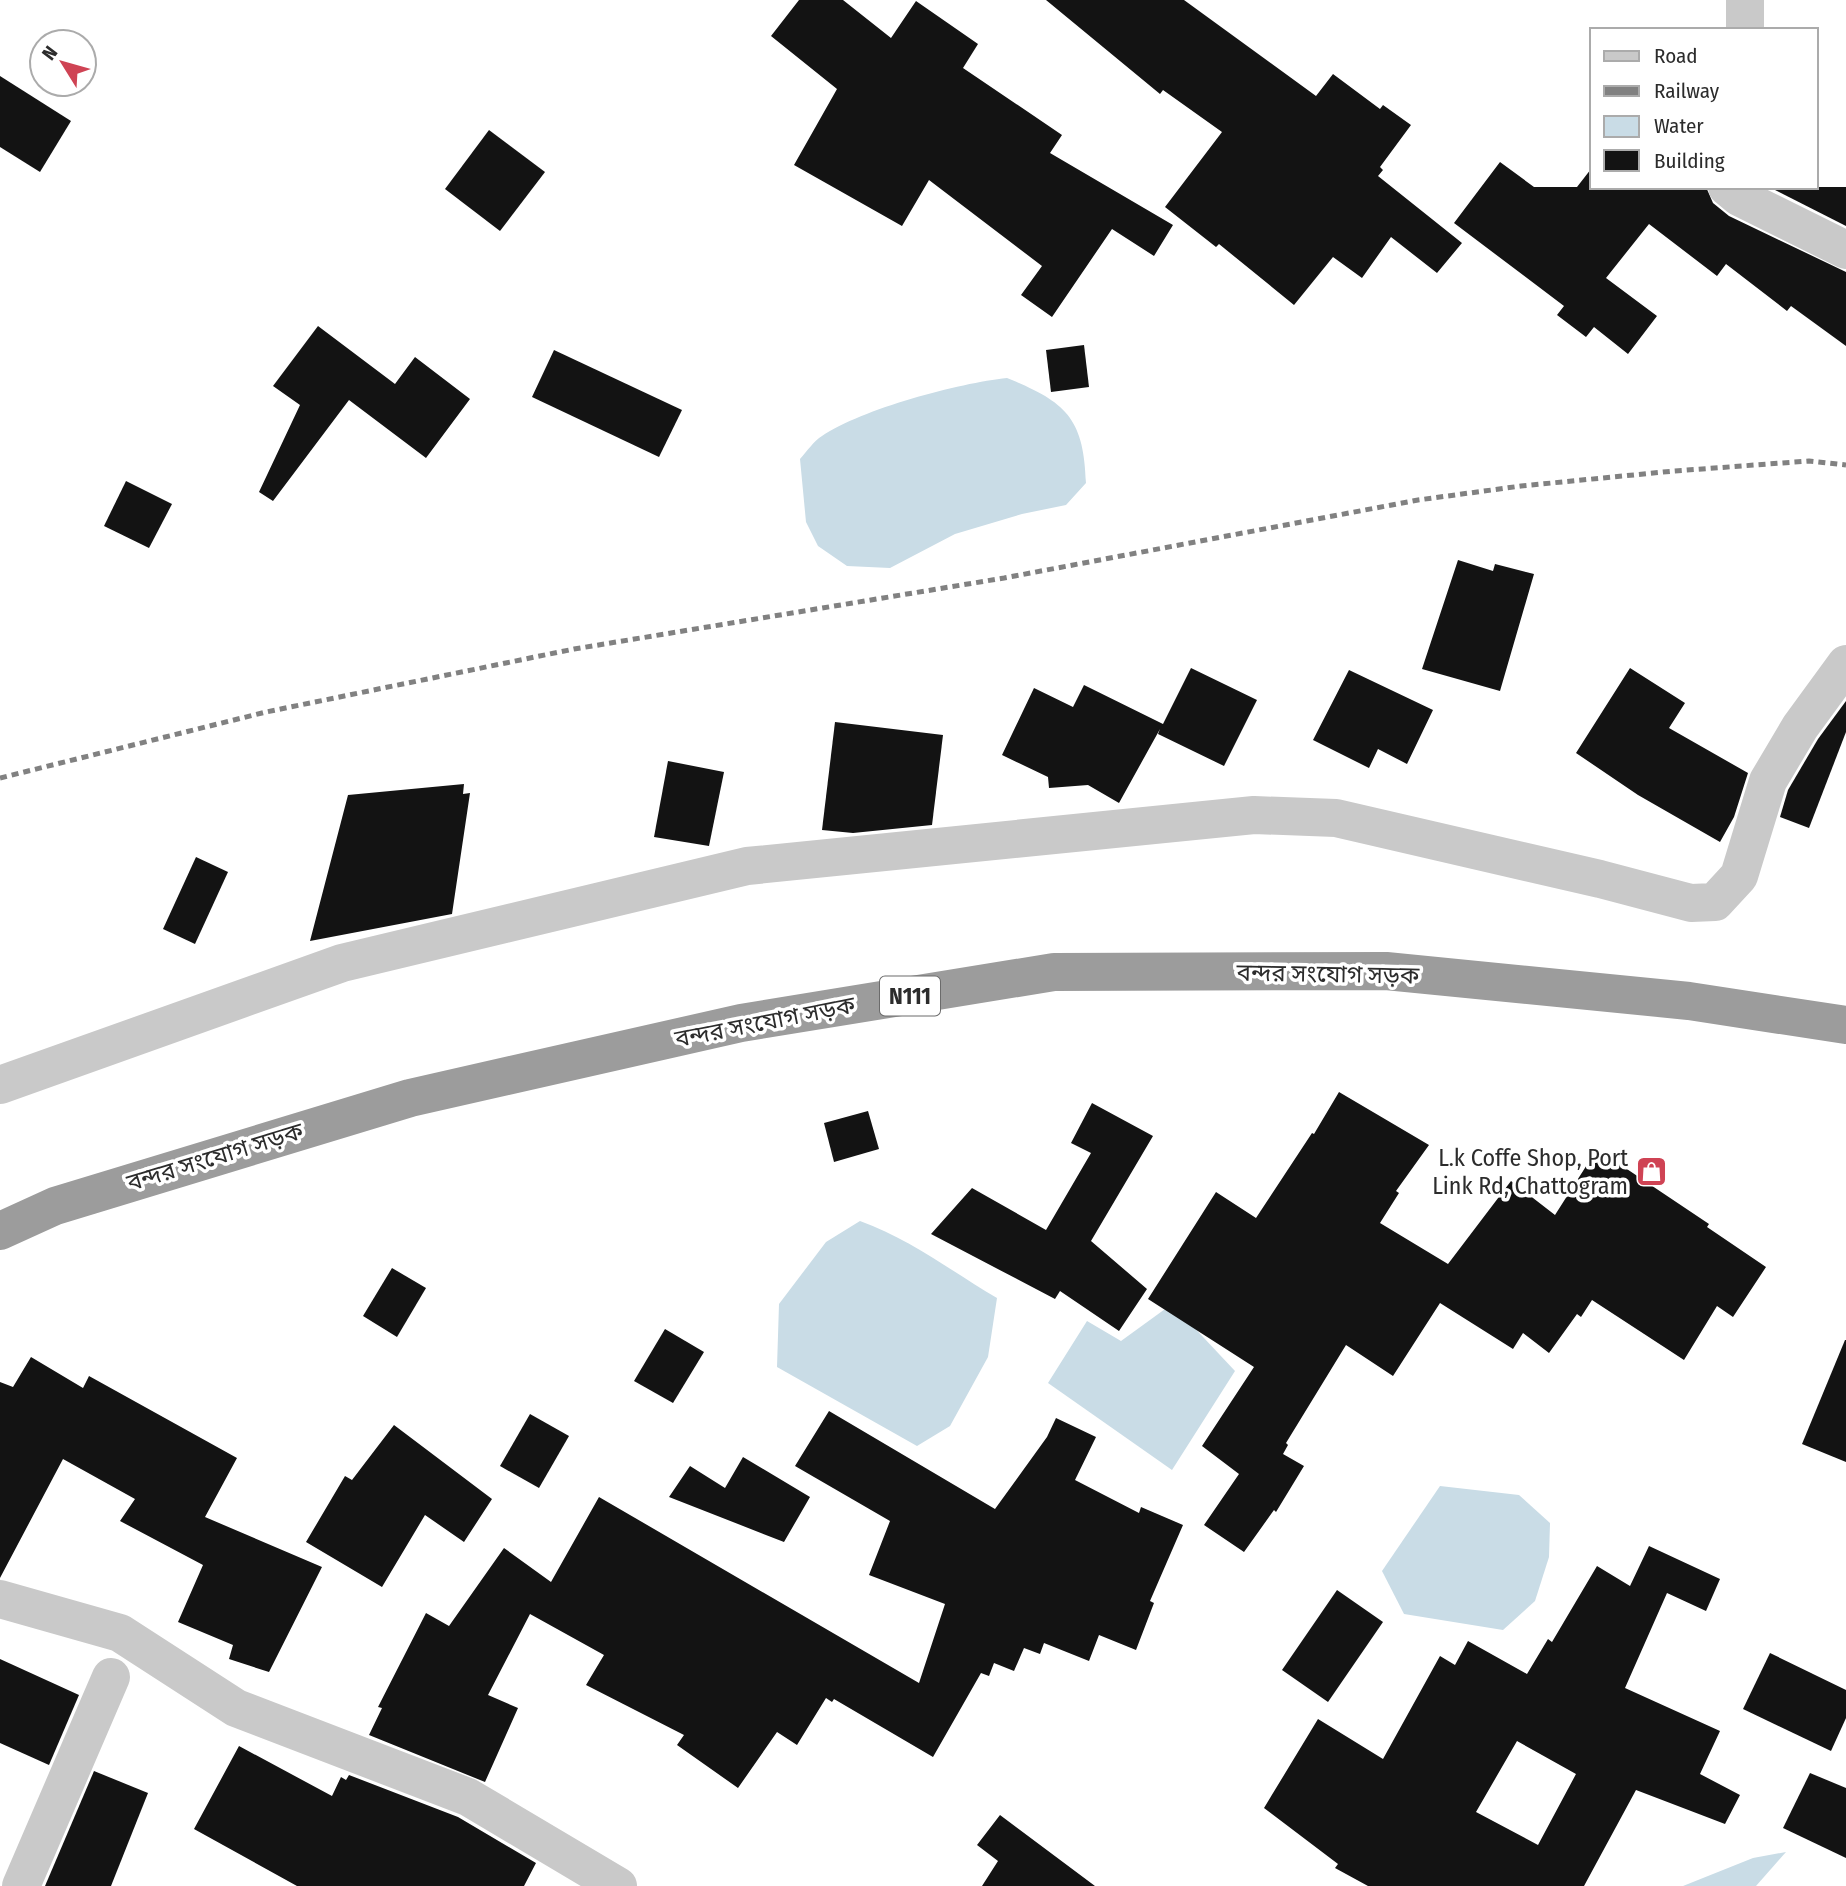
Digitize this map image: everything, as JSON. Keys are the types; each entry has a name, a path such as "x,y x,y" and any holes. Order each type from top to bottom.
{"highway":[{"name":"বন্দর সংযোগ সড়ক","path":"0,1231 55,1206 410,1098 741,1023 1054,972 1386,971 1689,1000 1846,1025"}],"street":[{"path":"1745,0 1745,28"},
{"path":"1729,189 1739,197 1846,250"},
{"path":"0,1086 342,964 747,866 1254,815 1336,818 1600,879 1691,903 1715,902 1739,876 1769,781 1800,727 1846,664"},
{"path":"0,1599 120,1633 236,1708 468,1797 618,1886"},
{"path":"21,1886 111,1677"}],"water":[{"path":"1007,378 1044,395 1068,415 1076,428 1081,443 1086,483 1066,505 1022,514 955,534 890,568 847,566 818,546 806,522 800,459 816,441 839,426 885,407 963,385"},
{"path":"860,1221 913,1246 997,1298 988,1357 950,1426 917,1446 777,1367 779,1304 826,1242"},
{"path":"1172,1304 1235,1371 1172,1470 1048,1383 1087,1321 1121,1341"},
{"path":"1440,1486 1519,1495 1550,1523 1549,1557 1535,1601 1503,1630 1404,1614 1382,1571"},
{"path":"1786,1852 1756,1886 1683,1886 1753,1858"}],"building":[{"path":"799,0 843,0 891,38 916,1 978,44 963,68 1062,135 1050,153 1173,225 1154,256 1112,229 1052,317 1021,295 1042,266 929,180 902,226 794,165 837,89 771,36"},
{"path":"1046,0 1184,0 1316,96 1333,74 1380,109 1383,105 1411,125 1380,167 1383,170 1378,176 1462,243 1437,273 1391,237 1362,278 1333,257 1294,305 1219,244 1216,247 1165,207 1222,132 1163,90 1160,94"},
{"path":"0,76 28,94 28,98 35,98 71,121 40,172 0,147"},
{"path":"489,130 545,172 500,231 445,189"},
{"path":"1500,162 1534,187 1577,187 1590,170 1590,189 1707,189 1713,203 1729,216 1846,272 1846,346 1791,306 1787,311 1726,264 1717,276 1649,224 1606,278 1657,316 1628,354 1594,327 1586,337 1557,315 1564,306 1454,223"},
{"path":"1846,187 1846,226 1773,189"},
{"path":"318,326 395,384 415,357 470,399 426,458 349,400 273,501 259,492 300,405 273,386"},
{"path":"1084,345 1089,387 1051,392 1046,350"},
{"path":"554,350 682,410 659,457 532,397"},
{"path":"126,481 172,504 149,548 104,526"},
{"path":"1458,560 1493,571 1495,564 1534,574 1500,691 1422,669"},
{"path":"1191,668 1257,700 1224,766 1158,734 1160,729 1119,803 1088,785 1049,788 1048,777 1002,755 1034,688 1073,707 1084,685 1163,724"},
{"path":"1630,668 1685,703 1669,728 1748,773 1734,817 1720,842 1638,795 1576,753"},
{"path":"1349,670 1433,710 1407,764 1378,749 1369,768 1313,740"},
{"path":"1846,701 1846,732 1809,828 1780,817 1788,790 1818,739"},
{"path":"835,722 943,735 932,825 853,833 822,830"},
{"path":"668,761 724,772 709,846 654,837"},
{"path":"464,784 463,794 470,793 452,914 310,941 348,795"},
{"path":"196,857 228,872 195,944 163,929"},
{"path":"1339,1092 1429,1145 1396,1191 1399,1193 1380,1223 1448,1264 1511,1181 1555,1215 1597,1149 1709,1224 1707,1227 1766,1267 1733,1317 1717,1306 1684,1360 1592,1300 1581,1317 1577,1314 1549,1353 1523,1333 1513,1349 1440,1303 1393,1376 1346,1345 1286,1443 1288,1445 1283,1454 1304,1466 1276,1512 1274,1510 1244,1552 1204,1525 1239,1474 1202,1446 1254,1367 1148,1299 1216,1192 1256,1218 1312,1133 1314,1134"},
{"path":"1092,1103 1153,1136 1091,1241 1147,1289 1119,1331 1060,1291 1055,1299 931,1234 972,1188 1046,1230 1091,1153 1071,1143"},
{"path":"868,1111 879,1149 834,1162 824,1123"},
{"path":"392,1268 426,1288 397,1337 363,1316"},
{"path":"665,1329 704,1352 673,1403 634,1381"},
{"path":"1846,1340 1846,1462 1802,1444"},
{"path":"31,1357 83,1388 89,1376 237,1458 205,1517 322,1567 269,1672 229,1659 233,1645 178,1622 203,1565 120,1521 135,1499 63,1459 0,1578 0,1382 13,1387"},
{"path":"829,1411 995,1509 1047,1437 1056,1418 1096,1437 1075,1480 1139,1513 1141,1507 1183,1525 1150,1601 1154,1603 1136,1650 1099,1635 1089,1661 1044,1643 1040,1654 1024,1648 1014,1671 994,1663 989,1676 981,1673 933,1757 834,1699 832,1702 826,1698 797,1745 777,1732 738,1788 677,1745 684,1735 586,1685 604,1655 530,1614 488,1695 518,1708 485,1782 369,1735 382,1708 378,1707 426,1613 449,1626 504,1548 551,1582 599,1497 919,1683 945,1604 869,1575 890,1521 795,1466"},
{"path":"530,1414 569,1436 539,1488 500,1466"},
{"path":"394,1425 492,1499 464,1542 425,1515 382,1587 306,1542 345,1476 352,1480"},
{"path":"743,1457 810,1497 784,1542 669,1497 690,1466 725,1488"},
{"path":"1649,1546 1720,1579 1706,1611 1667,1593 1625,1688 1720,1731 1700,1774 1740,1795 1725,1824 1636,1790 1584,1886 1368,1886 1335,1868 1338,1864 1264,1808 1318,1719 1383,1759 1440,1656 1455,1665 1468,1641 1527,1674 1548,1639 1552,1642 1597,1566 1630,1586","holes":["1517,1741 1576,1774 1538,1845 1476,1812"]},
{"path":"1337,1590 1383,1622 1328,1702 1282,1670"},
{"path":"1770,1653 1846,1690 1846,1718 1831,1751 1743,1709"},
{"path":"0,1659 79,1695 49,1765 0,1743"},
{"path":"239,1746 332,1796 341,1777 346,1780 349,1775 458,1817 536,1863 524,1886 297,1886 194,1829"},
{"path":"94,1771 148,1793 111,1886 45,1886"},
{"path":"1810,1773 1846,1788 1846,1858 1783,1828"},
{"path":"1000,1815 1095,1886 982,1886 998,1861 977,1845"}],"railway":[{"path":"0,778 266,712 574,649 1004,578 1418,500 1521,486 1674,471 1809,461 1846,465"}],"place":[{"name":"L.k Coffe Shop, Port Link Rd, Chattogram","path":"1651,1172"}]}
